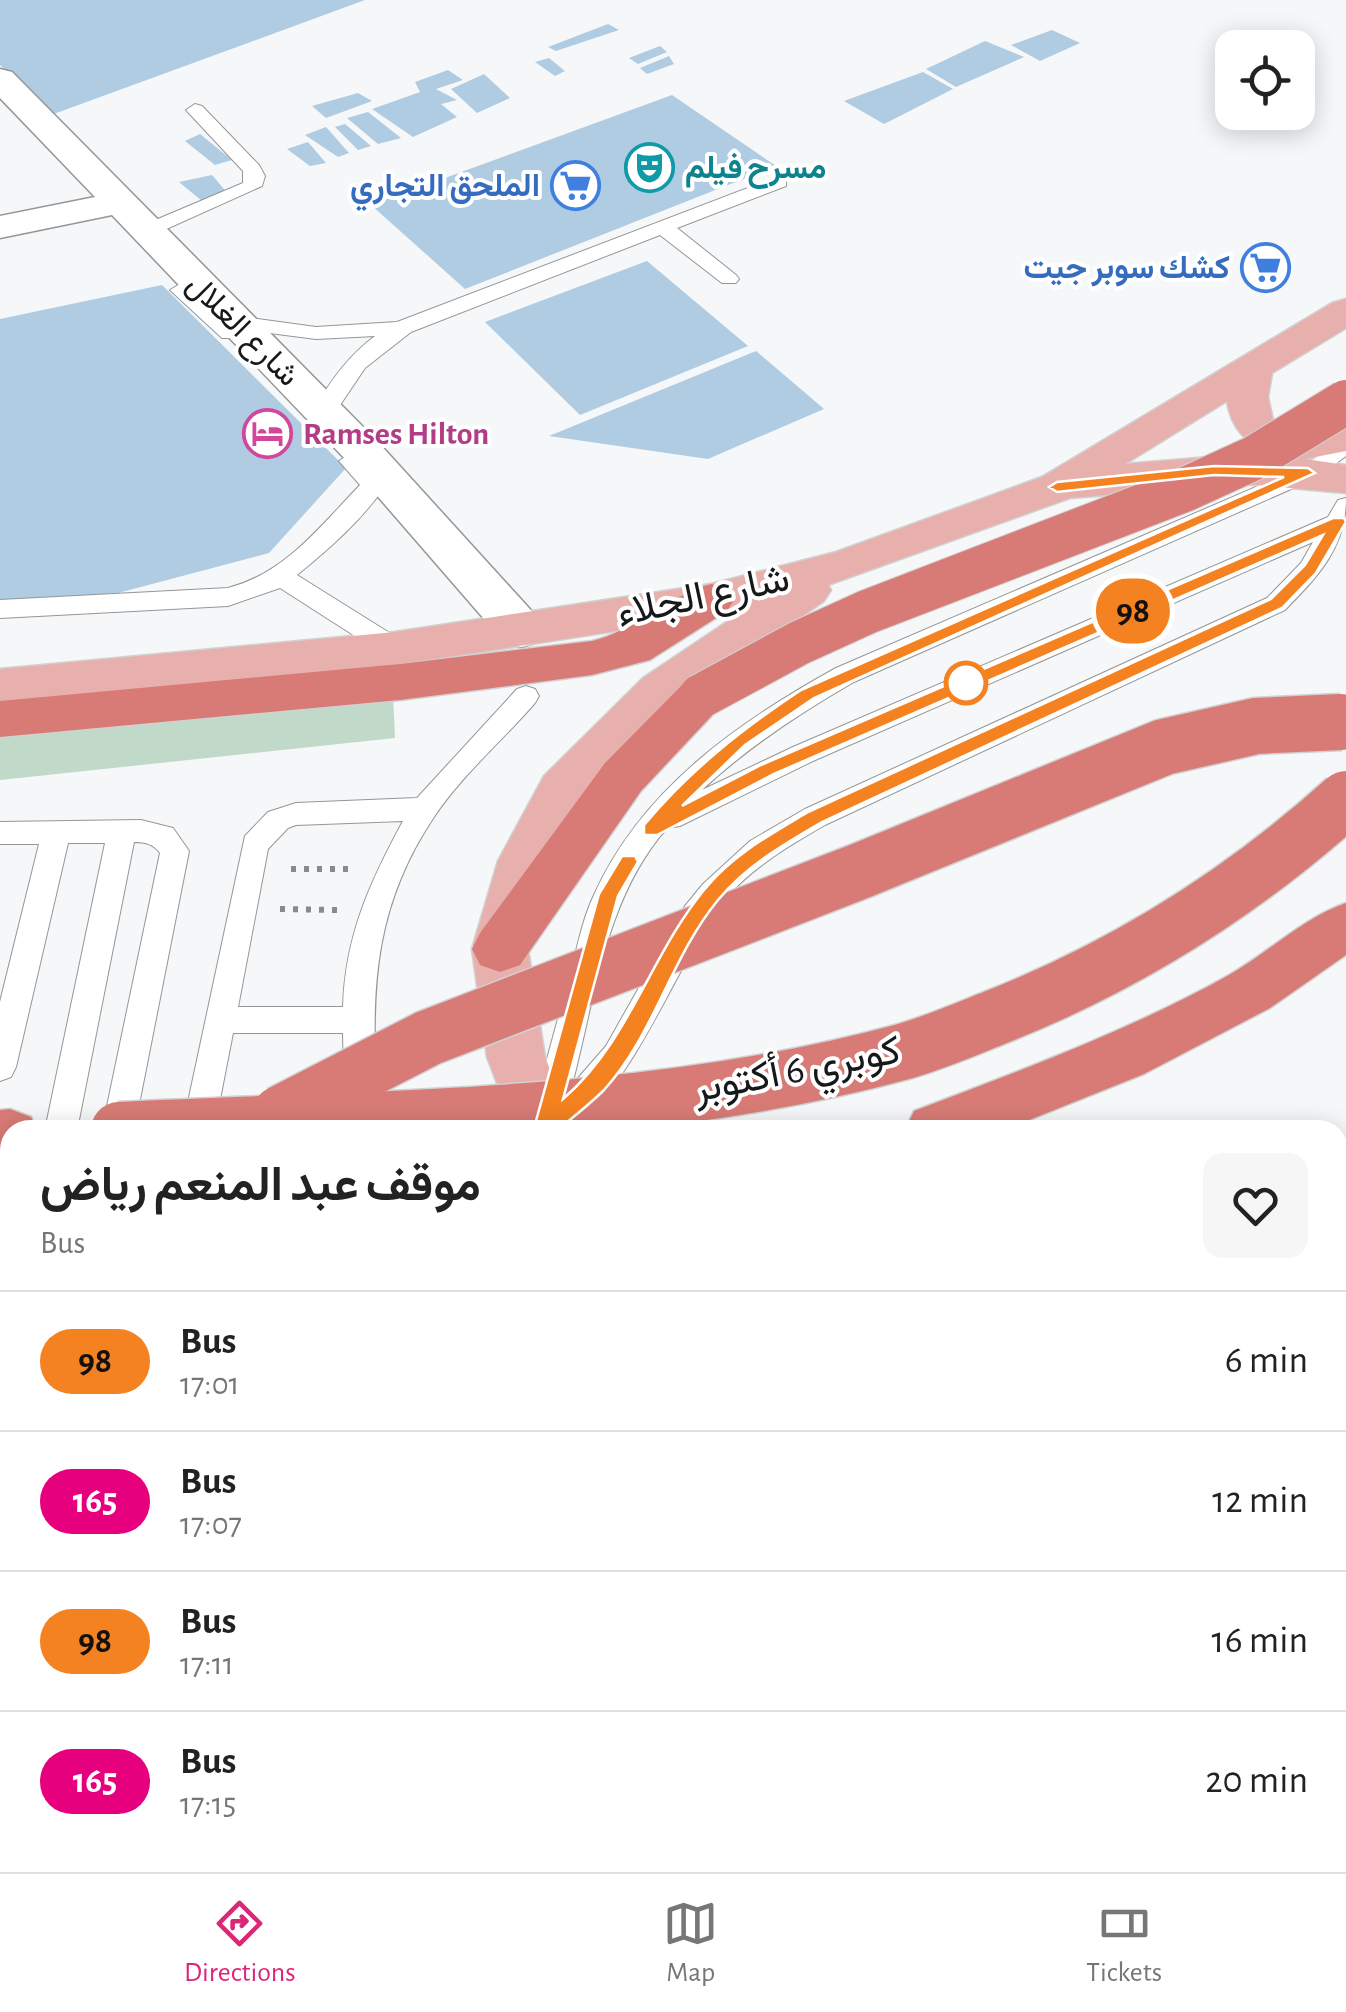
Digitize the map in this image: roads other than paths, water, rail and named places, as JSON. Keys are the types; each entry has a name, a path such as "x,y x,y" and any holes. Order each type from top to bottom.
{"highway":[{"path":"500,949 623,776 701,696 799,643 867,612 1236,466 1346,402"},
{"path":"0,719 397,665 592,658 633,648 711,600"},
{"path":"270,1120 428,1038 860,871 1164,747 1256,726 1343,722"},
{"name":"كوبري 6 أكتوبر","path":"311,1120 561,1109 732,1088 904,1051 1061,994 1192,923 1301,842 1346,799"},
{"path":"961,1120 1123,1056 1250,991 1346,926"}],"main road":[{"name":"شارع الجلاء","path":"0,686 397,665 521,630 711,600 848,564 1057,487 1346,312"},
{"path":"1254,366 1248,387 1248,409 1267,436 1283,445 1301,447 1329,444 1346,436"},
{"path":"1057,487 1214,470 1327,476"},
{"path":"538,1120 516,1056 500,949 525,861 562,790 660,691 848,564"}],"street":[{"name":"شارع الغلال","path":"0,79 324,412 381,483 521,630"},
{"path":"0,226 132,217"}],"lane":[{"path":"132,217 252,186 252,169 196,110"},
{"path":"324,412 354,364 376,342 403,327 779,182"},
{"path":"662,227 729,279"},
{"path":"0,608 228,597 258,589 280,576 338,528 340,520 381,483 234,337 180,290 200,286"},
{"path":"236,322 316,333 403,327"},
{"path":"545,1120 608,894 650,830 728,750 808,694 1327,476 1346,446"},
{"path":"650,830 768,770 1342,514"},
{"path":"553,1120 597,1082 633,1029 696,915 713,892 760,849 815,817 1276,604 1310,569 1342,514"},
{"path":"280,576 397,665"},
{"path":"362,1120 357,1020 361,964 374,910 424,809 526,696"},
{"path":"200,1120 255,844 264,830 296,814 424,809"},
{"path":"0,1067 56,832"},
{"path":"63,1120 122,832"},
{"path":"0,833 122,832 163,836 175,851 120,1120"},
{"path":"220,1020 357,1020"}],"place":[{"name":"مسرح فيلم","path":"650,168"},
{"name":"الملحق التجاري","path":"575,186"},
{"name":"كشك سوبر جيت","path":"1265,268"},
{"name":"Ramses Hilton","path":"268,434"}]}
